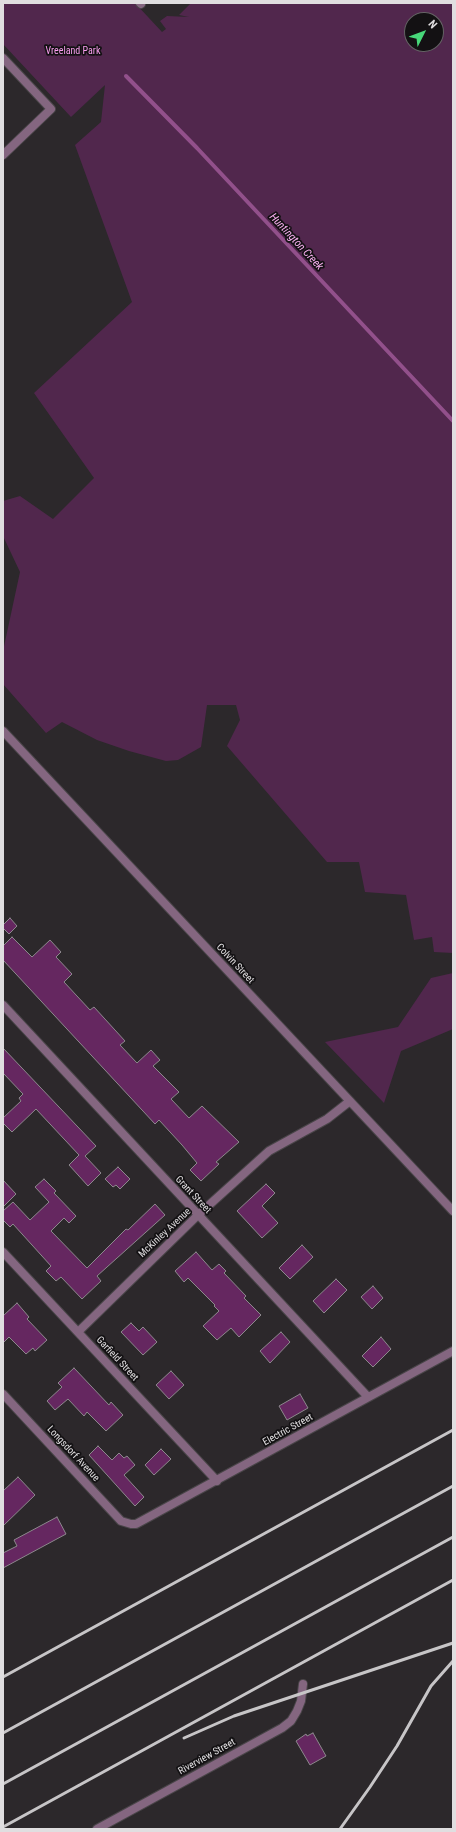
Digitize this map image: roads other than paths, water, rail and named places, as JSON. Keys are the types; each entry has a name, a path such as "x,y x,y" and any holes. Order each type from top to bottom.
{"street":[{"path":"3,58 51,109 3,155"},
{"name":"Colvin Street","path":"3,731 453,1211"},
{"name":"Grant Street","path":"3,1005 368,1397"},
{"name":"McKinley Avenue","path":"78,1332 198,1215 269,1151 327,1119 350,1101"},
{"name":"Garfield Street","path":"3,1252 217,1481"},
{"name":"Electric Street","path":"131,1524 141,1523 453,1351"},
{"name":"Longsdorf Avenue","path":"3,1394 121,1521 131,1524"},
{"name":"Riverview Street","path":"97,1829 282,1728 291,1721 297,1711 301,1701 303,1684"}],"waterway":[{"name":"Huntington Creek","path":"126,76 197,148 453,421"}],"railway":[{"path":"3,1677 453,1430"},
{"path":"3,1733 453,1486"},
{"path":"3,1784 453,1537"},
{"path":"3,1827 453,1580"},
{"path":"184,1738 234,1716 453,1643"},
{"path":"340,1829 397,1746 431,1686 453,1661"}],"park label":[{"name":"Vreeland Park","path":"73,51"}]}
